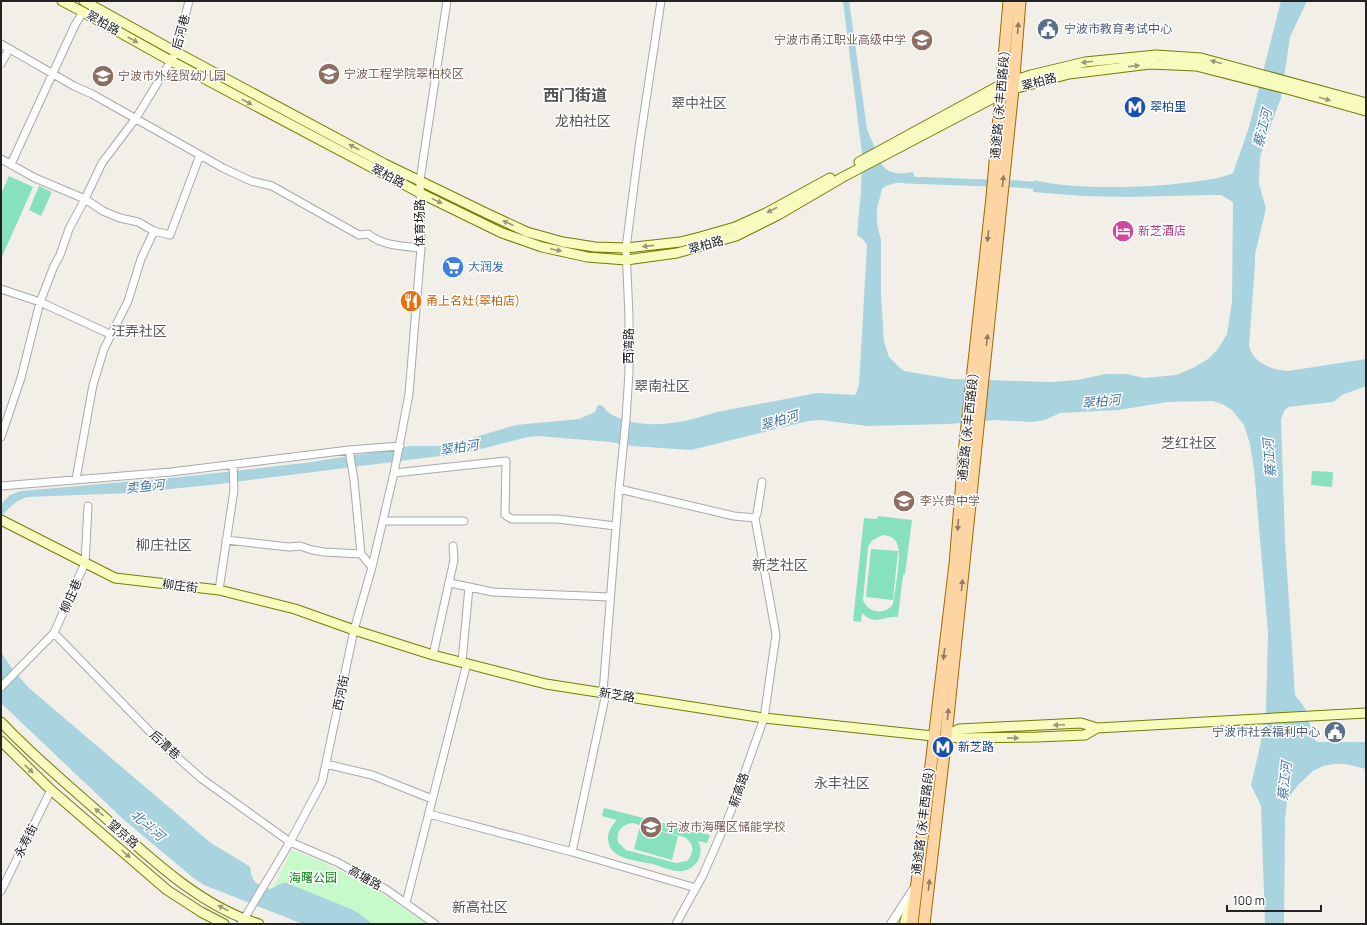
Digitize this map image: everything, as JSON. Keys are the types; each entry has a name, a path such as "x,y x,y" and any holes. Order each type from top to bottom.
{"main road":[{"name":"翠柏路","path":"62,1 171,61 420,193 502,232 542,247 587,257 626,260 677,254 736,236 778,215 843,174"},
{"name":"翠柏路","path":"84,1 386,164 488,214 527,232 563,242 595,247 626,248 680,242 735,227 843,174 1013,84 1069,74 1150,64 1196,66 1252,76 1366,103"},
{"name":"通途路 (永丰西路段)","path":"1000,165 1002,89 1009,1"},
{"name":"通途路 (永丰西路段)","path":"925,922 977,437 978,378 1000,165 1013,84 1020,1"},
{"name":"翠柏路","path":"1288,85 1366,111"},
{"name":"通途路 (永丰西路段)","path":"912,924 933,736 955,564 965,444 978,378"},
{"name":"柳庄街","path":"1,520 115,578 219,590 296,609 354,630"},
{"name":"新芝路","path":"354,630 433,655 546,684 764,718 933,736"},
{"path":"946,736 959,738 1085,735 1097,728 1366,713"},
{"name":"望京路","path":"1,722 26,749 163,869 198,894 243,922 259,924"},
{"name":"望京路","path":"1,741 50,790 167,890 201,912 224,924"},
{"path":"904,924 916,887"}],"street":[{"name":"后河巷","path":"1,437 21,378 40,302 54,266 60,255 69,229 102,163 136,118 176,52 189,1"},
{"name":"体育场路","path":"394,473 409,394 421,248 420,180 447,1"},
{"name":"西湾路","path":"572,852 604,693 610,597 626,419 630,342 626,248 661,1"},
{"path":"11,164 75,25 83,12"},
{"path":"1,44 74,86 136,118 222,168 251,181 272,186 360,235 368,234 376,240 391,245 421,248"},
{"path":"1,64 9,49"},
{"path":"1,159 35,178 85,199 103,211 120,218 138,222 154,231 170,235 200,155"},
{"path":"76,479 93,385 104,349 128,301 141,259 154,231"},
{"path":"1,289 40,302 112,334"},
{"path":"1,486 233,467 400,446"},
{"path":"350,453 361,554 372,566"},
{"path":"394,473 506,461 505,514 512,519 557,519 616,526"},
{"path":"219,590 234,490 233,467"},
{"name":"西河街","path":"243,922 290,842 322,782 354,630 372,566 394,473"},
{"path":"619,489 734,516 755,518 762,482"},
{"name":"柳庄巷","path":"1,687 54,633 85,563 88,506"},
{"name":"薪高路","path":"676,924 703,875 731,812 764,718 776,635 755,518"},
{"path":"383,520 464,522"},
{"path":"226,540 282,547 300,546 324,552 361,554"},
{"path":"433,655 450,583 454,560 453,546"},
{"path":"450,583 493,592 610,597"},
{"path":"406,903 465,663 469,587"},
{"name":"后漕巷","path":"54,633 160,742 202,779 290,842"},
{"path":"326,764 372,775 432,799"},
{"name":"永寿街","path":"1,891 50,790"},
{"path":"428,814 572,852 696,888"},
{"name":"高塘路","path":"290,842 337,862 387,890 435,924"},
{"path":"891,924 916,887"}],"green space":[{"path":"9,176 33,187 1,259 1,194"},
{"path":"39,186 52,192 41,216 29,210"},
{"path":"1312,471 1333,472 1332,487 1311,485"},
{"path":"878,516 912,520 898,617 875,620 862,613 861,622 853,621 864,518 877,519","holes":["884,535 895,540 898,546 899,557 893,604 886,610 877,611 869,608 863,600 868,548 874,539"]},
{"path":"871,549 898,551 893,600 866,597"},
{"path":"604,808 710,835 707,843 698,841 701,850 696,864 688,870 676,871 653,864 627,859 615,853 609,844 608,834 613,824 617,820 602,816","holes":["632,823 684,837 690,842 692,848 690,858 687,861 676,863 626,850 618,842 618,835 622,827"]},
{"path":"640,826 678,836 672,860 634,849"},
{"name":"海曙公园","path":"292,850 323,862 378,891 427,924 362,924 271,892"}],"water":[{"path":"843,1 849,1 867,129 882,165 892,172 913,172 916,182 896,183 886,186 882,189 877,209 877,224 881,240 881,293 884,342 889,357 904,371 951,379 1053,382 1077,380 1106,374 1126,374 1144,378 1176,375 1193,368 1208,359 1218,349 1227,334 1232,302 1233,202 1221,195 1128,197 1083,196 1033,192 1034,180 1063,185 1110,187 1141,186 1208,180 1233,173 1249,127 1281,1 1307,1 1290,37 1281,98 1260,157 1259,184 1266,208 1255,255 1249,346 1251,352 1259,361 1270,367 1288,371 1366,359 1366,386 1342,395 1332,402 1288,407 1284,411 1281,420 1285,540 1295,695 1308,715 1311,732 1317,742 1366,742 1366,769 1346,764 1323,766 1313,771 1298,785 1287,800 1285,821 1284,924 1265,924 1261,806 1251,785 1266,710 1268,632 1254,469 1250,444 1244,425 1232,410 1213,401 1167,402 1119,410 1060,413 1045,420 1032,422 996,420 948,424 867,426 821,420 808,421 691,450 632,446 610,442 538,436 448,455 211,485 130,493 28,497 16,502 1,517 1,504 10,495 21,491 181,477 312,462 411,446 439,446 516,425 579,419 595,412 598,405 603,406 613,415 629,421 641,424 667,424 693,419 717,412 817,393 856,394 859,385 867,245 863,239 857,235 861,191 862,153"},
{"name":"北斗河","path":"1,652 13,670 29,688 211,843 249,866 251,875 257,883 270,889 287,883 351,909 372,924 303,924 204,885 191,876 123,819 2,704"}],"waterway":[{"path":"906,180 1042,186"}],"place":[{"name":"宁波市教育考试中心","path":"1048,29"},
{"name":"宁波市甬江职业高级中学","path":"922,40"},
{"name":"宁波工程学院翠柏校区","path":"329,74"},
{"name":"宁波市外经贸幼儿园","path":"103,76"},
{"name":"翠柏里","path":"1135,107"},
{"name":"新芝酒店","path":"1123,231"},
{"name":"大润发","path":"453,267"},
{"name":"甬上名灶(翠柏店)","path":"411,301"},
{"name":"李兴贵中学","path":"904,501"},
{"name":"宁波市社会福利中心","path":"1335,732"},
{"name":"新芝路","path":"943,747"},
{"name":"宁波市海曙区储能学校","path":"651,827"}],"district":[{"name":"西门街道","path":"575,95"},
{"name":"翠中社区","path":"699,103"},
{"name":"龙柏社区","path":"583,121"},
{"name":"汪弄社区","path":"139,331"},
{"name":"翠南社区","path":"662,386"},
{"name":"芝红社区","path":"1189,443"},
{"name":"柳庄社区","path":"164,545"},
{"name":"新芝社区","path":"780,565"},
{"name":"永丰社区","path":"842,783"},
{"name":"新高社区","path":"480,907"}],"water label":[{"name":"蔡江河","path":"1262,128"},
{"name":"翠柏河","path":"1101,401"},
{"name":"翠柏河","path":"779,420"},
{"name":"翠柏河","path":"459,447"},
{"name":"蔡江河","path":"1269,458"},
{"name":"卖鱼河","path":"145,486"},
{"name":"蔡江河","path":"1284,781"}]}
